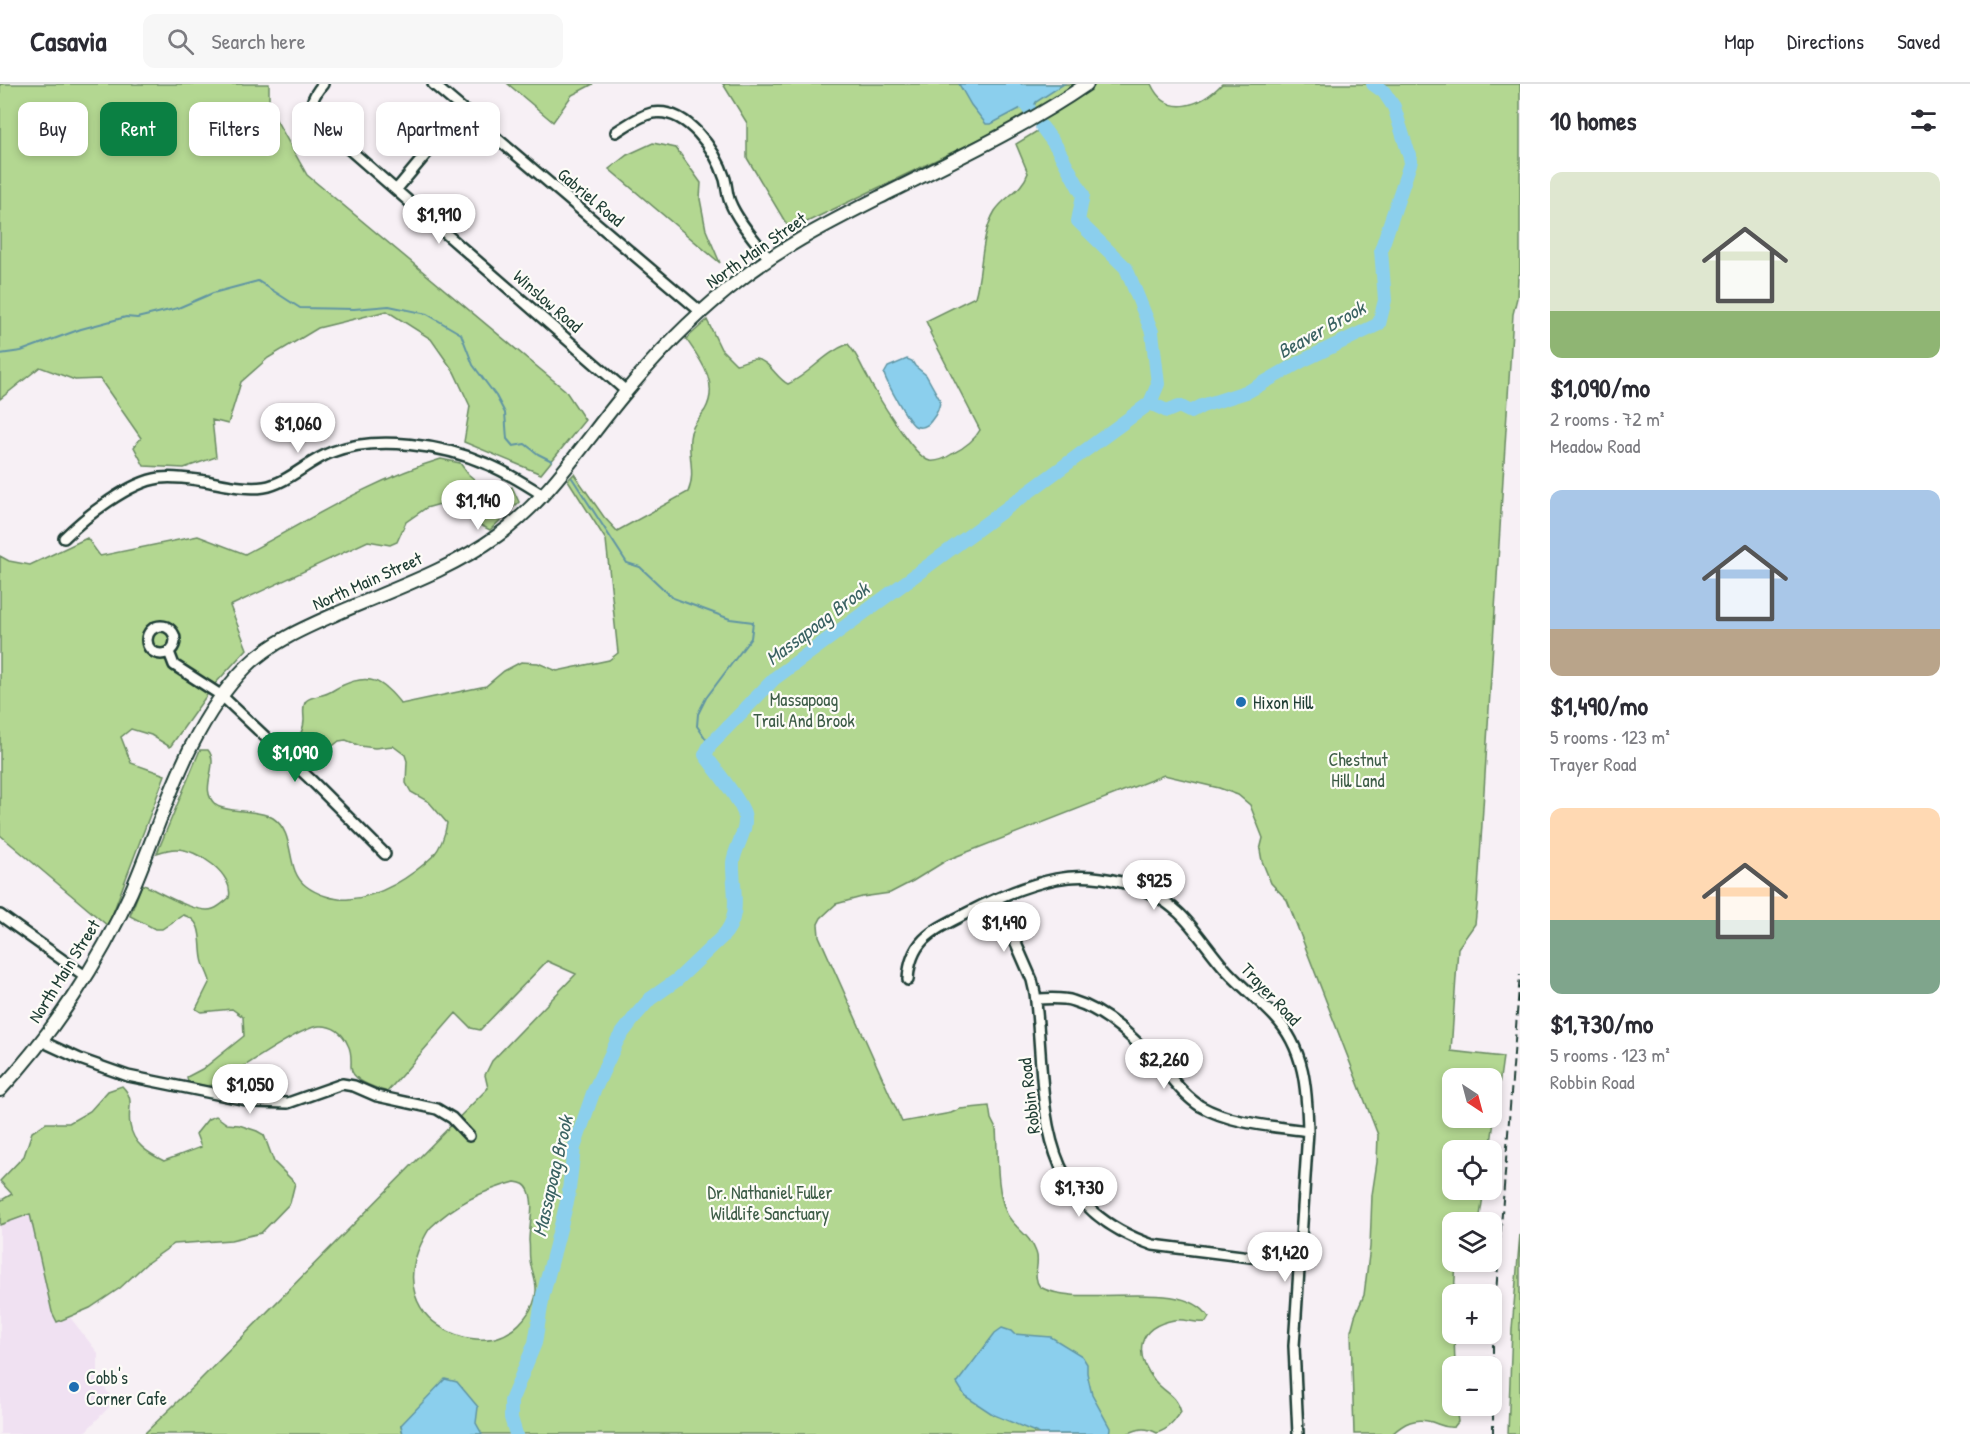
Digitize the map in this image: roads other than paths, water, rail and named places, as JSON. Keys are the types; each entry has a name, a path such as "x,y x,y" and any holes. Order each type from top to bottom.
{"main road":[{"name":"North Main Street","path":"0,1090 41,1041 85,976 119,917 131,891 181,766 211,710 246,666 262,653 309,626 445,566 474,551 511,526 543,495 626,391 680,330 750,271 824,225 988,143 1087,84"}],"street":[{"name":"Winslow Road","path":"323,84 312,99 311,110 314,117 626,391"},
{"name":"Gabriel Road","path":"433,84 454,102"},
{"path":"616,132 632,121 652,113 671,113 689,124 716,158 725,180 729,202 769,259"},
{"name":"Gabriel Road","path":"500,141 701,312"},
{"path":"396,190 424,156"},
{"path":"64,538 110,502 152,480 179,478 264,487 331,452 371,444 414,446 455,453 487,464 543,495"},
{"path":"169,652 174,665 222,696 385,854"},
{"name":"Trayer Road","path":"908,980 913,953 923,939 939,927 1037,884 1077,877 1108,879 1150,892 1168,904 1180,914 1214,957 1275,1017 1299,1054 1306,1086 1308,1131 1294,1346 1298,1434"},
{"name":"Robbin Road","path":"997,900 1032,980 1036,999 1044,1109 1055,1155 1062,1171 1089,1209 1130,1238 1153,1245 1201,1253 1299,1263"},
{"path":"0,915 85,976"},
{"path":"1036,999 1072,1000 1101,1013 1116,1024 1183,1091 1198,1104 1216,1114 1259,1124 1308,1131"},
{"path":"41,1041 80,1059 128,1076 256,1102 288,1103 342,1084 354,1086 384,1098 422,1104 439,1110 454,1120 469,1136"}],"water":[{"path":"959,84 1064,84 1036,102 1028,111 1023,107 991,124 986,124 971,105"},
{"path":"907,359 926,375 940,400 935,416 922,427 917,427 912,423 884,374 888,367"},
{"path":"1002,1328 1014,1334 1051,1337 1082,1356 1087,1364 1092,1395 1110,1428 1109,1434 1040,1434 994,1415 965,1396 957,1383 995,1333"},
{"path":"445,1379 457,1382 478,1407 476,1423 482,1434 403,1434 401,1425"}],"waterway":[{"name":"Massapoag Brook","path":"1012,84 1031,112"},
{"name":"Beaver Brook","path":"1150,403 1167,411 1179,406 1191,412 1202,406 1249,391 1302,361 1379,324 1385,300 1381,250 1411,161 1394,107 1384,92 1373,84"},
{"name":"Massapoag Brook","path":"516,1434 511,1418 511,1401 535,1343 543,1295 568,1198 574,1148 593,1093 618,1039 637,1014 650,999 677,980 722,937 732,920 735,901 733,862 745,826 745,819 737,800 705,755 710,745 775,678 1150,403 1158,384 1152,332 1126,268 1078,221 1083,195 1056,146 1042,127"},
{"path":"0,354 21,351 81,329 126,317 137,318 178,308 213,293 258,281 300,308 354,309 389,306 427,314 461,334 473,365 496,396 505,413 507,439 513,446 525,444 552,461"},
{"path":"572,478 627,563 640,567 673,598 730,619 753,622 751,638 706,698 698,714 697,726 710,745"}],"railway":[{"path":"1493,1434 1493,1333 1520,974"}],"place":[{"name":"Hixon Hill","path":"1241,702"},
{"name":"Cobb's Corner Cafe","path":"74,1387"}],"park label":[{"name":"Massapoag Trail And Brook","path":"804,709"},
{"name":"Chestnut Hill Land","path":"1358,769"},
{"name":"Dr. Nathaniel Fuller Wildlife Sanctuary","path":"770,1202"}]}
